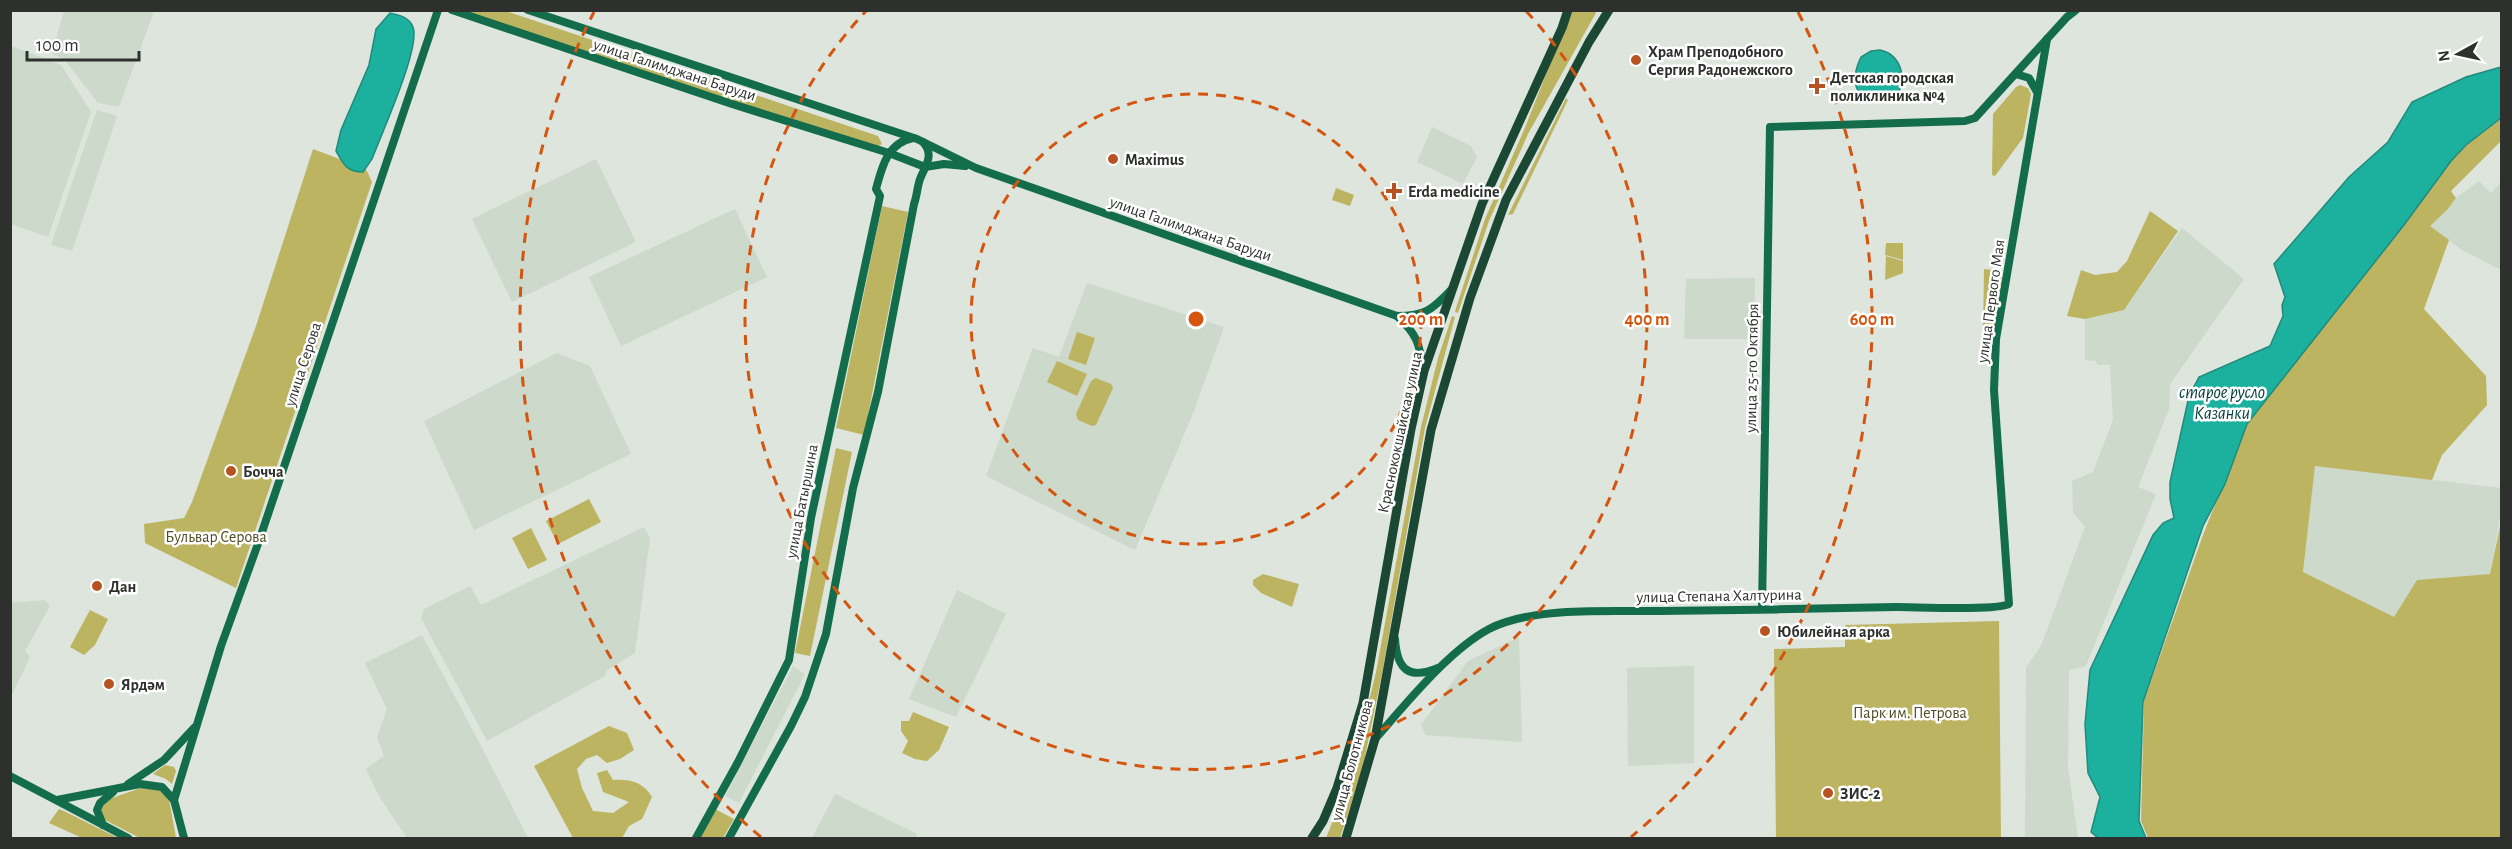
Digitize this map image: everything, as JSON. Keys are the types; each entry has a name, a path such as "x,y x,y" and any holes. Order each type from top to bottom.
{"main road":[{"name":"Краснококшайская улица","path":"1312,838 1323,821 1337,788 1363,703 1411,429 1425,371 1482,204 1562,28 1568,10"},
{"name":"Краснококшайская улица","path":"1385,690 1431,430 1470,298 1506,200 1589,42 1609,10"},
{"name":"улица Болотникова","path":"1346,838 1375,739 1385,690"}],"street":[{"name":"улица Серова","path":"174,800 193,744 195,727 438,10"},
{"name":"улица Галимджана Баруди","path":"452,10 743,108 889,153 925,167"},
{"name":"улица Галимджана Баруди","path":"528,10 913,137 976,168 1397,316 1421,315 1451,290"},
{"path":"2016,74 2076,10"},
{"name":"улица Первого Мая","path":"2009,604 1994,390 1996,339 2047,39"},
{"path":"2016,74 2024,75 2033,82 2037,95"},
{"name":"улица 25-го Октября","path":"1762,609 1770,128 1965,121 1975,118 1982,112 2016,74"},
{"path":"889,153 904,140 913,137"},
{"path":"729,838 805,697 826,634 853,488 878,392 914,204 929,152 923,141"},
{"name":"улица Батыршина","path":"696,838 738,762 789,660 812,518 880,196 876,189 884,160 889,153"},
{"path":"925,167 944,164 976,168"},
{"name":"улица Галимджана Баруди","path":"1397,316 1412,330 1418,340 1425,371"},
{"name":"улица Степана Халтурина","path":"1375,739 1444,665 1488,630 1526,617 1762,609 1936,606 1998,608 2009,604"},
{"name":"улица Степана Халтурина","path":"1395,633 1401,664 1406,670 1417,674 1426,673 1444,665"},
{"name":"улица Серова","path":"120,788 164,760 195,727"},
{"path":"10,776 128,838"},
{"path":"57,800 150,784 162,787 174,800 186,838"},
{"path":"103,825 98,817 100,803 120,788"}],"shaded area":[{"path":"64,11 154,11 119,107 98,103 64,59 52,54"},
{"path":"11,46 61,65 91,112 48,237 11,224"},
{"path":"97,110 117,116 72,251 51,245"},
{"path":"1432,127 1471,146 1477,157 1463,184 1417,162"},
{"path":"596,159 636,242 512,302 472,219"},
{"path":"2479,181 2491,193 2501,182 2501,270 2462,250 2429,226 2447,210 2456,198"},
{"path":"735,209 767,277 621,346 589,277"},
{"path":"2182,228 2244,279 2170,384 2169,409 2138,487 2156,494 2086,666 2069,670 2068,767 2078,838 2025,838 2026,667 2041,646 2085,527 2073,513 2072,481 2093,472 2113,420 2110,365 2097,365 2096,361 2085,360 2085,319 2124,310"},
{"path":"1755,278 1754,339 1684,339 1686,279"},
{"path":"1087,283 1224,327 1194,411 1135,550 986,476 1033,348 1059,357"},
{"path":"557,353 590,366 631,454 474,530 424,421"},
{"path":"2315,466 2501,488 2501,512 2490,574 2417,580 2394,618 2303,572"},
{"path":"644,527 650,538 635,653 607,670 605,676 487,741 421,618 424,609 470,586 481,605"},
{"path":"957,590 1006,614 956,717 909,699"},
{"path":"45,600 50,606 25,651 30,657 11,697 11,603"},
{"path":"422,635 528,838 407,838 379,796 366,769 384,756 377,737 387,709 365,663"},
{"path":"1519,637 1522,742 1426,735 1421,725 1468,661"},
{"path":"793,666 805,674 739,803 725,796"},
{"path":"1694,666 1694,763 1628,766 1627,668"},
{"path":"835,794 917,834 915,838 812,838"}],"green space":[{"path":"461,11 506,11 878,136 882,144 875,148"},
{"path":"1571,11 1597,11 1528,134 1489,221 1458,313 1455,312 1485,219 1524,130"},
{"path":"2020,85 2028,88 2031,94 2023,138 1995,176 1992,175 1993,114"},
{"path":"1566,98 1568,100 1513,214 1508,215"},
{"path":"2501,118 2501,141 2451,191 2456,198 2430,226 2449,240 2424,309 2486,376 2487,405 2442,455 2432,480 2315,466 2303,572 2394,617 2417,580 2490,574 2501,522 2501,838 2148,838 2141,821 2144,701 2203,535 2247,424 2404,225 2451,161 2466,145"},
{"name":"Бульвар Серова","path":"313,149 366,169 372,182 236,588 145,543 144,524 184,518 192,502 256,326"},
{"path":"1336,188 1354,195 1350,206 1332,200"},
{"path":"882,206 908,212 864,435 836,428"},
{"path":"2150,211 2178,231 2124,310 2085,319 2067,316 2081,270 2095,275 2117,272 2127,261"},
{"path":"1886,243 1903,243 1903,260 1885,255"},
{"path":"1886,256 1903,261 1903,273 1885,280"},
{"path":"1984,269 1994,270 2001,275 2002,283 1995,333 1983,334"},
{"path":"1452,316 1455,317 1425,428 1382,674 1362,771 1340,838 1326,838 1352,772 1376,672 1421,427 1438,358"},
{"path":"1077,332 1095,338 1086,365 1068,359"},
{"path":"1057,361 1087,374 1077,396 1047,382"},
{"path":"1096,378 1111,384 1113,388 1096,425 1092,426 1078,420 1076,414 1091,381"},
{"path":"836,448 852,452 810,656 795,653"},
{"path":"589,499 601,522 558,544 546,521"},
{"path":"531,528 547,560 528,569 512,538"},
{"path":"1263,574 1299,584 1292,607 1261,593 1253,585 1253,580"},
{"path":"90,610 108,619 95,645 84,655 70,647"},
{"name":"Парк им. Петрова","path":"1999,621 2001,838 1776,838 1774,649 1845,647 1845,625"},
{"path":"913,712 949,727 939,750 927,761 902,753 908,741 901,731 901,721 909,721"},
{"path":"609,726 627,733 634,750 620,759 607,763 597,755 586,759 577,769 582,788 593,811 613,813 629,802 603,792 597,773 607,770 613,780 636,782 652,797 642,819 629,826 622,838 573,838 534,766"},
{"path":"165,765 174,767 176,771 172,784 153,774"},
{"path":"141,788 161,790 169,799 176,838 140,838 105,820 101,813 102,804 106,800"},
{"path":"59,809 118,838 82,838 49,823"},
{"path":"715,809 734,819 723,838 699,838"}],"water":[{"path":"390,13 403,17 413,27 411,53 399,92 372,159 363,172 353,171 346,166 336,151 341,130 369,65 376,29"},
{"path":"1880,50 1897,60 1902,83 1897,94 1887,100 1876,102 1865,98 1858,90 1855,76 1861,57 1871,51"},
{"name":"старое русло Казанки","path":"2501,67 2501,118 2466,145 2451,161 2404,225 2247,424 2225,484 2203,526 2143,702 2139,821 2146,838 2098,838 2091,832 2100,797 2088,773 2085,724 2090,670 2153,535 2163,523 2174,518 2170,499 2170,482 2189,396 2199,377 2270,346 2283,316 2282,305 2285,297 2274,264 2349,177 2388,142 2412,102 2466,77"}],"place":[{"name":"Храм Преподобного Сергия Радонежского","path":"1636,60"},
{"name":"Детская городская поликлиника №4","path":"1817,86"},
{"name":"Maximus","path":"1113,159"},
{"name":"Erda medicine","path":"1394,191"},
{"name":"Бочча","path":"231,471"},
{"name":"Дан","path":"97,586"},
{"name":"Юбилейная арка","path":"1765,631"},
{"name":"Ярдәм","path":"109,684"},
{"name":"ЗИС-2","path":"1828,793"}]}
